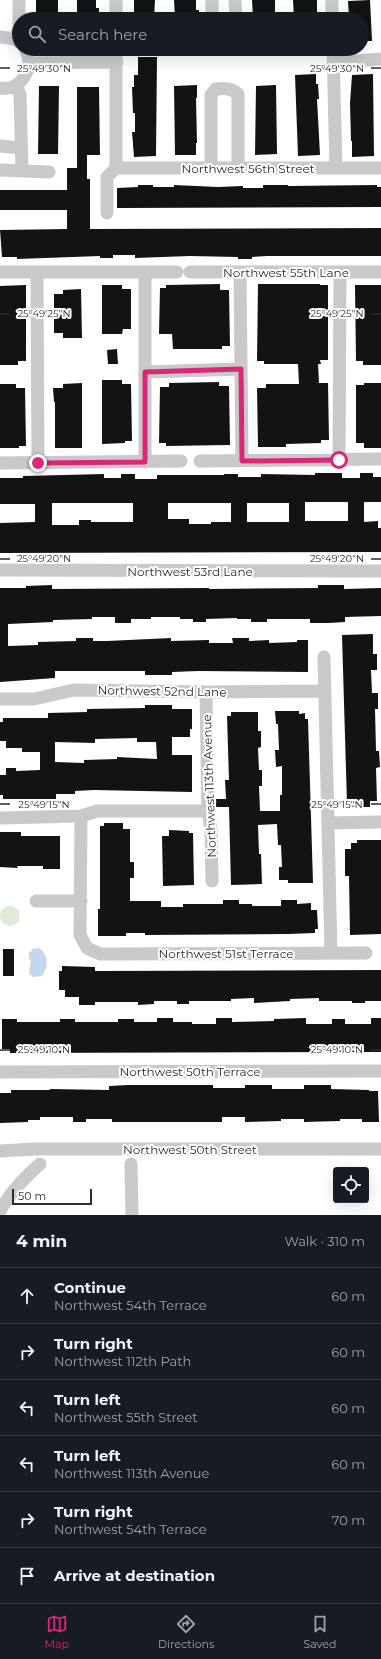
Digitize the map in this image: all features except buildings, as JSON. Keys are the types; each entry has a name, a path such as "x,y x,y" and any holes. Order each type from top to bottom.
{"street":[{"path":"19,0 19,12"},
{"path":"116,0 116,12"},
{"path":"212,0 212,12"},
{"path":"235,0 236,12"},
{"path":"332,0 332,12"},
{"path":"0,36 12,39"},
{"path":"0,88 4,89 16,85 23,79 28,72 28,56"},
{"path":"29,63 105,56"},
{"path":"107,213 107,177 116,168 116,56"},
{"path":"332,56 336,168"},
{"path":"333,63 381,59"},
{"path":"16,85 20,95 22,170"},
{"path":"211,168 211,95 216,89 226,88 238,94 238,168"},
{"path":"0,146 21,148"},
{"name":"Northwest 56th Street","path":"116,168 381,168"},
{"path":"0,170 49,172"},
{"path":"0,272 177,272"},
{"path":"37,272 38,463"},
{"path":"145,272 145,462"},
{"name":"Northwest 55th Lane","path":"190,272 381,272"},
{"path":"240,272 242,461"},
{"path":"339,460 340,272"},
{"path":"145,372 241,369"},
{"path":"200,461 381,459"},
{"path":"0,463 180,461"},
{"name":"Northwest 53rd Lane","path":"0,570 381,571"},
{"path":"324,657 331,953"},
{"name":"Northwest 52nd Lane","path":"0,699 34,699 74,690 206,692 325,691"},
{"name":"Northwest 113th Avenue","path":"206,692 208,811 211,829 212,880"},
{"path":"0,818 81,816 98,811 208,811"},
{"path":"36,901 81,901 81,816"},
{"path":"328,823 381,822"},
{"name":"Northwest 51st Terrace","path":"81,901 80,935 87,948 100,954 366,953"},
{"name":"Northwest 50th Terrace","path":"0,1072 381,1070"},
{"name":"Northwest 50th Street","path":"0,1151 34,1149 381,1149"},
{"path":"0,1211 11,1193 40,1164"},
{"path":"131,1164 132,1215"}],"green space":[{"path":"10,906 17,909 20,916 17,923 10,926 3,923 0,916 3,909"}],"water":[{"path":"39,948 46,957 46,969 42,976 33,977 29,973 31,960 29,959 29,952 31,952 32,949"}],"route":[{"path":"38,463 145,462 145,372 241,369 242,461 339,460"}]}
